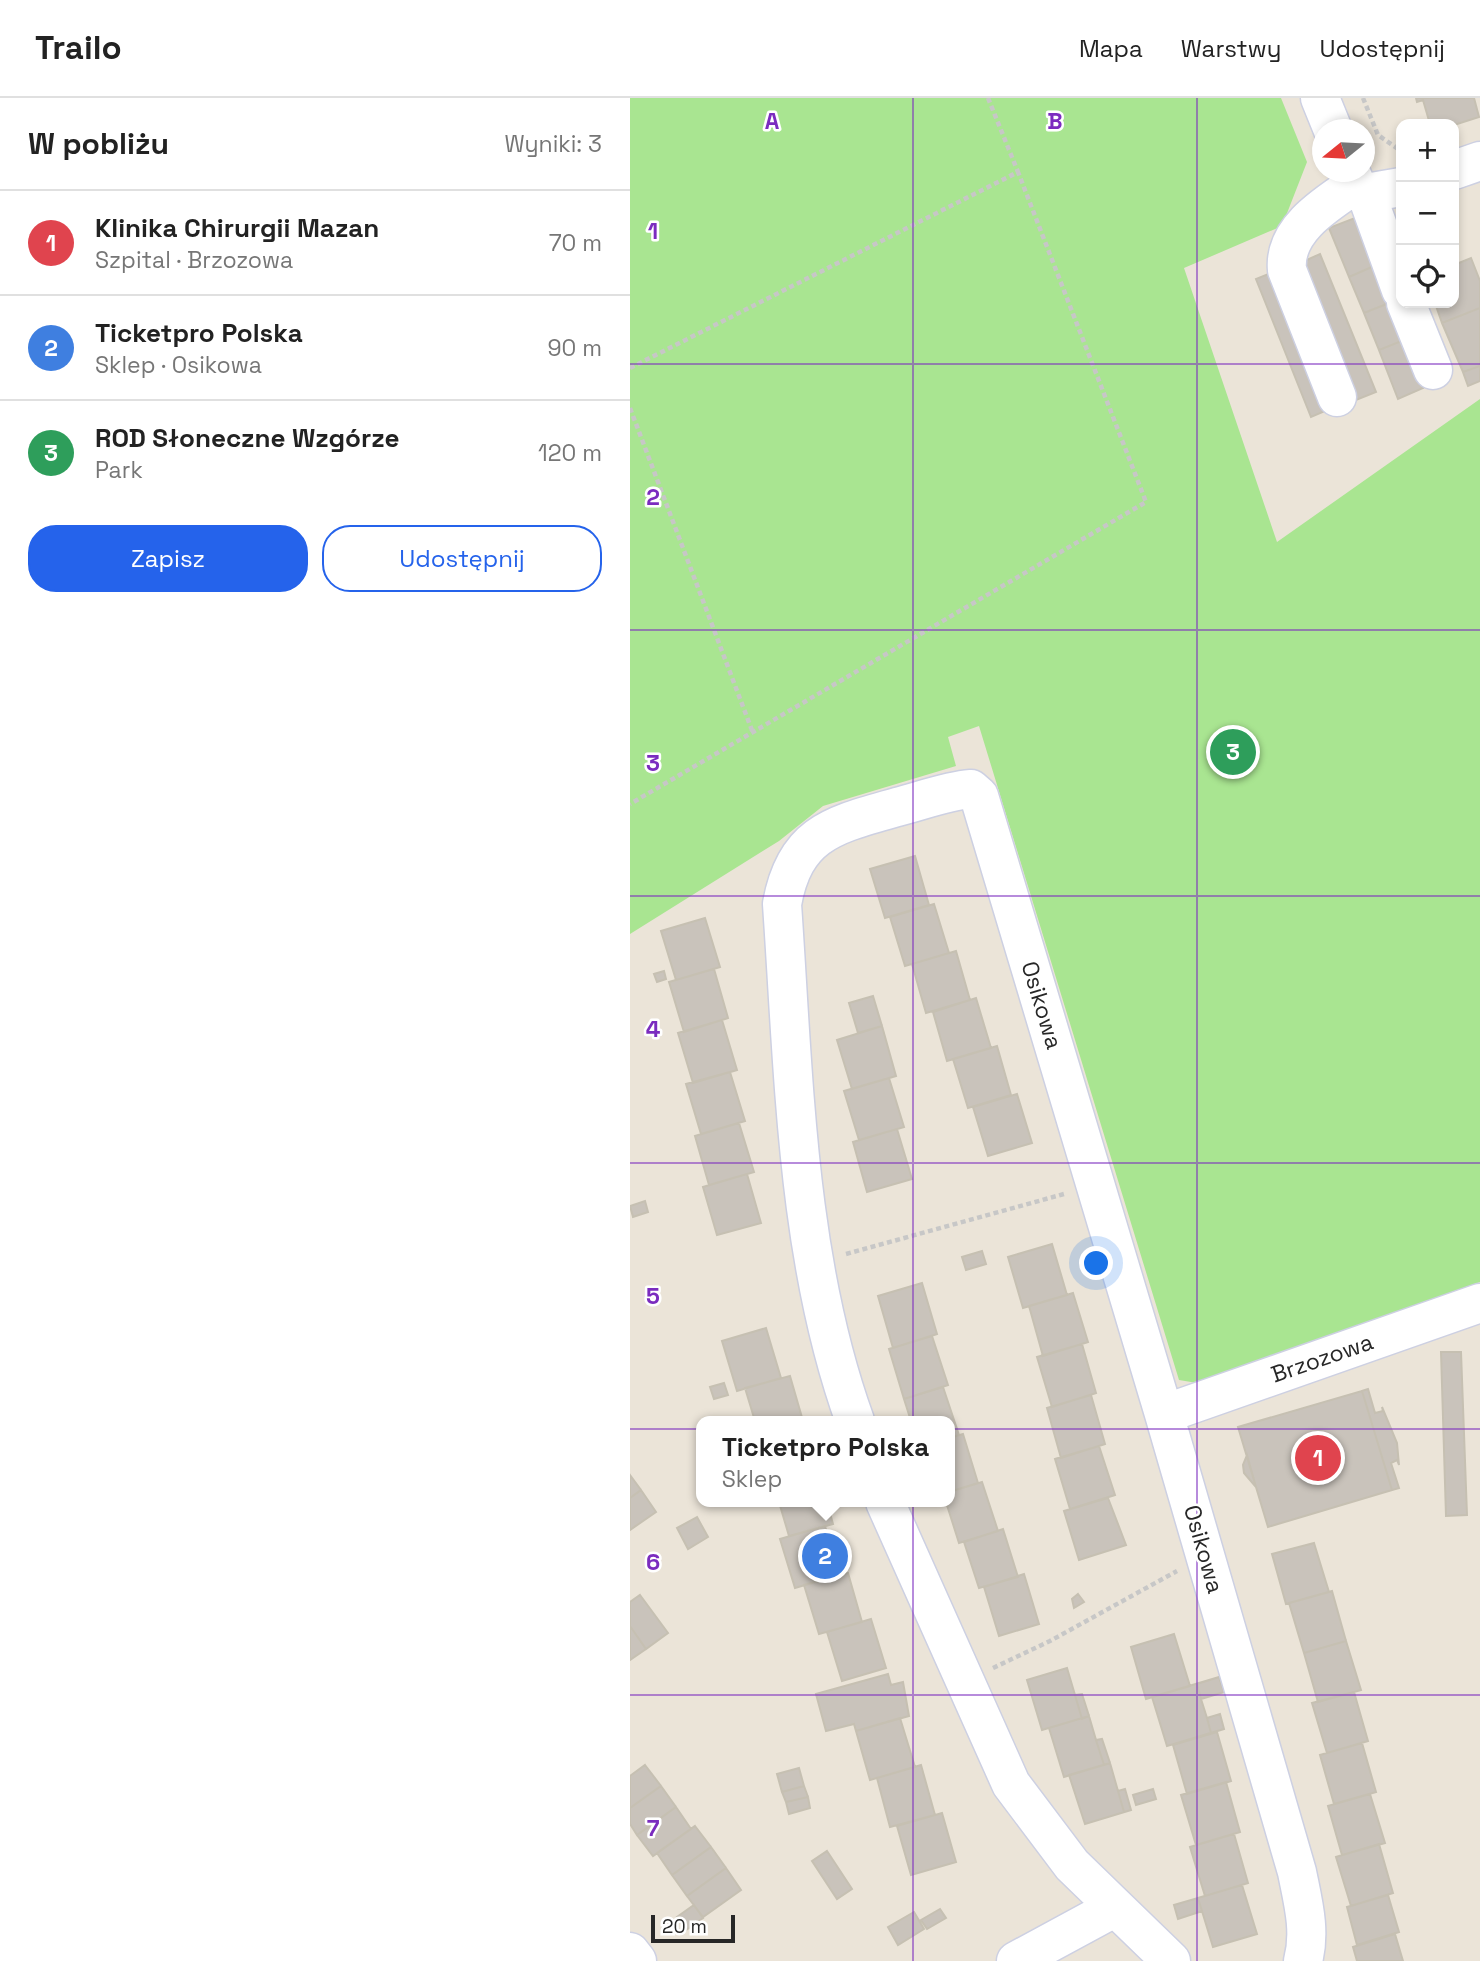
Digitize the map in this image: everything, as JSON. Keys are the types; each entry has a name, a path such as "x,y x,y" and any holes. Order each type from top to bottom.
{"street":[{"path":"1320,98 1329,119"},
{"path":"1459,168 1480,161"},
{"path":"1337,397 1287,270 1285,254 1301,228 1317,211 1371,186 1396,272"},
{"path":"1408,308 1433,370"},
{"name":"Osikowa","path":"853,1416 846,1396 815,1263 800,1173 782,904 787,876 813,839 844,822 958,790 971,789 979,796 1164,1414 1297,1872 1306,1915 1306,1948 1303,1961"},
{"name":"Brzozowa","path":"1164,1414 1480,1303"},
{"path":"886,1507 1011,1784 1072,1865 1171,1961"},
{"path":"1016,1961 1115,1908"},
{"path":"630,1952 637,1961"}],"path":[{"path":"630,804 1146,502 988,98"},
{"path":"1363,98 1378,135 1396,148"},
{"path":"630,368 1017,172"},
{"path":"630,408 753,733"},
{"path":"815,1263 1096,1185"},
{"path":"964,1682 1129,1598"}],"green space":[{"path":"630,98 1281,98 1307,162 1282,226 1184,268 1277,542 1480,399 1480,1282 1197,1383 1179,1380 979,726 948,737 956,766 823,806 779,841 630,934"}],"building":[{"path":"1416,98 1474,98 1479,117 1459,123 1459,119 1429,119 1423,100 1417,102"},
{"path":"1355,218 1374,266 1349,277 1329,228"},
{"path":"1320,254 1376,392 1356,400 1300,263"},
{"path":"1471,258 1480,281 1480,308 1442,323 1437,308 1459,308 1459,263"},
{"path":"1374,266 1389,303 1364,313 1349,277"},
{"path":"1276,271 1332,408 1311,417 1256,279"},
{"path":"1389,303 1404,340 1379,350 1364,313"},
{"path":"1480,308 1480,366 1463,372 1442,323"},
{"path":"1404,340 1423,388 1398,399 1379,350"},
{"path":"1480,366 1480,381 1468,386 1463,372"},
{"path":"915,856 929,905 885,918 870,869"},
{"path":"934,904 949,953 905,966 890,917"},
{"path":"705,918 720,967 676,980 661,931"},
{"path":"956,951 970,1000 926,1013 912,964"},
{"path":"714,969 728,1018 684,1032 669,982"},
{"path":"664,971 666,979 657,982 654,974"},
{"path":"873,996 882,1026 858,1033 849,1003"},
{"path":"976,998 991,1048 947,1061 933,1012"},
{"path":"722,1020 737,1070 693,1083 678,1033"},
{"path":"882,1026 896,1076 852,1089 837,1040"},
{"path":"997,1046 1011,1095 968,1108 953,1059"},
{"path":"730,1072 745,1121 701,1134 686,1084"},
{"path":"889,1078 904,1127 859,1140 844,1091"},
{"path":"1017,1094 1032,1143 988,1156 973,1107"},
{"path":"739,1123 754,1172 709,1185 695,1136"},
{"path":"897,1129 912,1179 867,1192 853,1142"},
{"path":"747,1174 761,1223 717,1235 703,1187"},
{"path":"645,1201 648,1212 633,1217 630,1206"},
{"path":"1052,1244 1067,1295 1023,1308 1008,1257"},
{"path":"982,1251 986,1264 966,1270 962,1257"},
{"path":"922,1283 937,1334 893,1348 878,1296"},
{"path":"1073,1293 1088,1342 1043,1356 1029,1306"},
{"path":"766,1328 781,1378 737,1391 722,1341"},
{"path":"932,1336 948,1385 904,1399 889,1349"},
{"path":"1082,1344 1096,1393 1052,1407 1037,1357"},
{"path":"1441,1352 1461,1352 1467,1515 1446,1516"},
{"path":"790,1376 802,1416 753,1416 745,1388"},
{"path":"724,1383 728,1395 714,1399 710,1387"},
{"path":"943,1387 953,1416 909,1416 904,1399"},
{"path":"1368,1389 1375,1413 1383,1411 1382,1407 1397,1443 1399,1465 1397,1460 1391,1463 1399,1488 1392,1490 1362,1391"},
{"path":"1362,1391 1392,1490 1268,1527 1238,1427"},
{"path":"1091,1395 1105,1444 1061,1458 1047,1408"},
{"path":"963,1434 978,1483 955,1490 955,1436"},
{"path":"1099,1446 1115,1495 1070,1509 1055,1459"},
{"path":"1247,1455 1256,1487 1244,1473 1243,1465"},
{"path":"630,1475 641,1490 630,1498"},
{"path":"982,1482 998,1531 959,1543 948,1507 955,1507 955,1490"},
{"path":"641,1490 656,1512 630,1530 630,1498"},
{"path":"1108,1498 1126,1545 1079,1560 1064,1511"},
{"path":"780,1507 828,1507 833,1524 789,1536"},
{"path":"697,1517 708,1537 688,1549 677,1528"},
{"path":"825,1526 839,1575 795,1588 780,1539"},
{"path":"1003,1529 1018,1577 979,1588 964,1542"},
{"path":"1314,1543 1329,1592 1286,1604 1272,1554"},
{"path":"848,1573 862,1622 819,1634 804,1585"},
{"path":"1024,1574 1039,1624 999,1636 984,1587"},
{"path":"1332,1591 1346,1641 1304,1653 1289,1603"},
{"path":"1078,1594 1084,1602 1074,1608 1072,1599"},
{"path":"640,1595 668,1633 646,1649 630,1626 630,1602"},
{"path":"871,1619 886,1668 842,1681 827,1632"},
{"path":"630,1626 646,1649 630,1660"},
{"path":"1174,1634 1190,1686 1146,1699 1131,1647"},
{"path":"1346,1641 1361,1690 1318,1702 1304,1653"},
{"path":"1067,1668 1075,1695 1082,1694 1089,1716 1042,1730 1027,1680"},
{"path":"888,1674 891,1685 903,1682 909,1716 856,1731 854,1724 826,1731 816,1694"},
{"path":"1219,1677 1224,1692 1201,1699 1207,1718 1220,1714 1224,1729 1167,1746 1152,1697"},
{"path":"1219,1677 1224,1692 1201,1699 1197,1684"},
{"path":"1354,1692 1368,1741 1327,1753 1312,1703"},
{"path":"1082,1694 1089,1716 1082,1719 1075,1695"},
{"path":"1220,1714 1224,1729 1211,1733 1207,1718"},
{"path":"1089,1716 1096,1740 1102,1739 1110,1763 1064,1777 1049,1728"},
{"path":"900,1718 915,1767 870,1780 856,1731"},
{"path":"1217,1732 1231,1781 1187,1794 1173,1745"},
{"path":"1102,1739 1110,1763 1104,1765 1096,1740"},
{"path":"1362,1743 1376,1792 1334,1804 1320,1755"},
{"path":"1110,1763 1118,1791 1125,1789 1131,1810 1085,1824 1069,1775"},
{"path":"645,1765 661,1786 630,1808 630,1776"},
{"path":"921,1765 935,1815 890,1827 877,1778"},
{"path":"799,1768 804,1786 782,1792 777,1774"},
{"path":"1226,1782 1240,1832 1196,1845 1181,1795"},
{"path":"661,1786 676,1807 637,1835 630,1824 630,1808"},
{"path":"804,1786 808,1797 786,1802 782,1792"},
{"path":"1125,1789 1131,1810 1124,1812 1118,1791"},
{"path":"1153,1789 1156,1799 1136,1805 1133,1795"},
{"path":"1370,1794 1385,1843 1342,1855 1328,1806"},
{"path":"808,1797 810,1808 789,1814 786,1802"},
{"path":"676,1807 691,1829 653,1856 637,1835"},
{"path":"942,1813 956,1862 911,1875 897,1826"},
{"path":"695,1826 711,1847 672,1875 657,1853"},
{"path":"1234,1834 1248,1883 1205,1896 1190,1847"},
{"path":"1379,1844 1393,1893 1351,1906 1336,1857"},
{"path":"711,1847 726,1868 687,1896 672,1875"},
{"path":"827,1851 852,1889 837,1899 812,1861"},
{"path":"726,1868 741,1890 703,1917 687,1896"},
{"path":"1242,1885 1257,1934 1213,1947 1198,1898"},
{"path":"1388,1895 1399,1932 1357,1945 1347,1907"},
{"path":"1198,1898 1202,1911 1178,1919 1174,1905"},
{"path":"694,1905 703,1918 686,1930 677,1917"},
{"path":"940,1909 946,1918 927,1929 921,1920"},
{"path":"914,1912 924,1929 898,1945 888,1927"},
{"path":"1395,1934 1403,1961 1357,1961 1353,1947"}],"place":[{"name":"ROD Słoneczne Wzgórze","path":"1233,752"},
{"name":"Klinika Chirurgii Mazan","path":"1318,1458"},
{"name":"Ticketpro Polska","path":"825,1556"}]}
